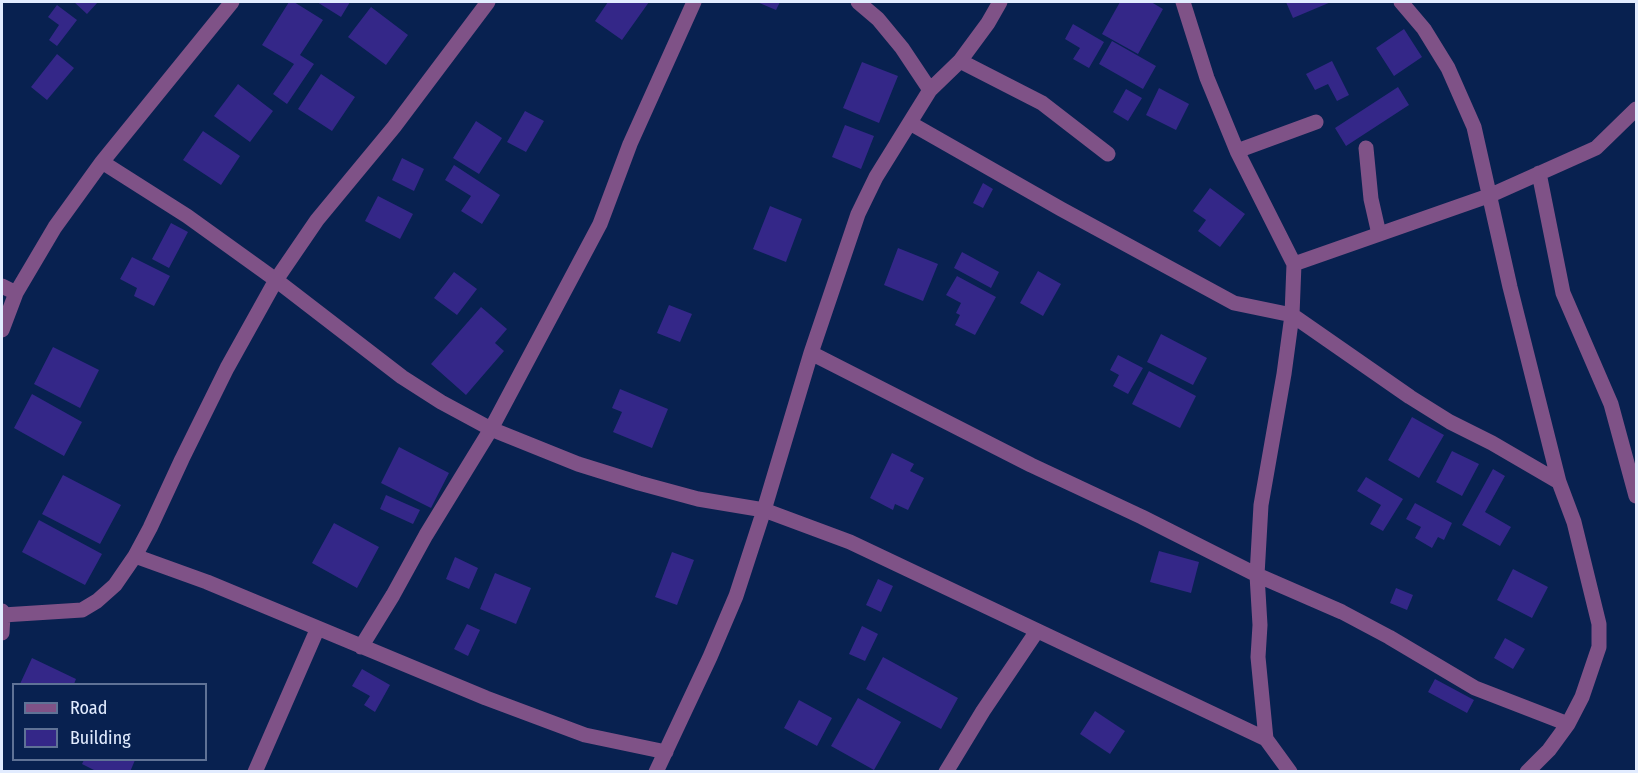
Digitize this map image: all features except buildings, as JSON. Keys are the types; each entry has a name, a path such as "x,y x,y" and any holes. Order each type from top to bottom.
{"street":[{"path":"2,330 9,289 102,162 232,2"},
{"path":"2,633 2,613 82,610 97,601 114,585 135,556 150,528 227,368 276,280 317,220 393,127 488,2"},
{"path":"361,647 491,429 600,224 630,144 694,2"},
{"path":"858,2 878,19 902,48 930,90"},
{"path":"656,771 736,596 811,353 858,214 876,177 930,90 960,62 1000,2"},
{"path":"1183,2 1207,78 1237,152 1294,264 1292,315 1284,374 1261,506 1257,575 1260,625 1258,657 1266,739"},
{"path":"1401,2 1424,29 1448,68 1474,127 1510,287 1559,482 1574,522 1599,624 1599,647 1582,697 1568,724 1549,750 1527,771"},
{"path":"960,62 1042,103 1108,153"},
{"path":"1294,264 1491,195 1596,148 1636,109"},
{"path":"1237,152 1316,122"},
{"path":"910,123 1234,303 1292,315 1410,397 1450,422 1492,443 1559,482"},
{"path":"1366,148 1371,199 1379,234"},
{"path":"102,162 187,216 276,280 402,377 441,402 491,429 578,464 698,499 764,510 850,542 1266,739 1290,771"},
{"path":"1539,173 1563,292 1611,404 1636,495"},
{"path":"811,353 1031,465 1142,517 1257,575 1352,617 1475,688 1568,724"},
{"path":"135,556 207,582 445,682 585,735 666,752"},
{"path":"255,771 317,630"},
{"path":"946,771 1037,631"}]}
